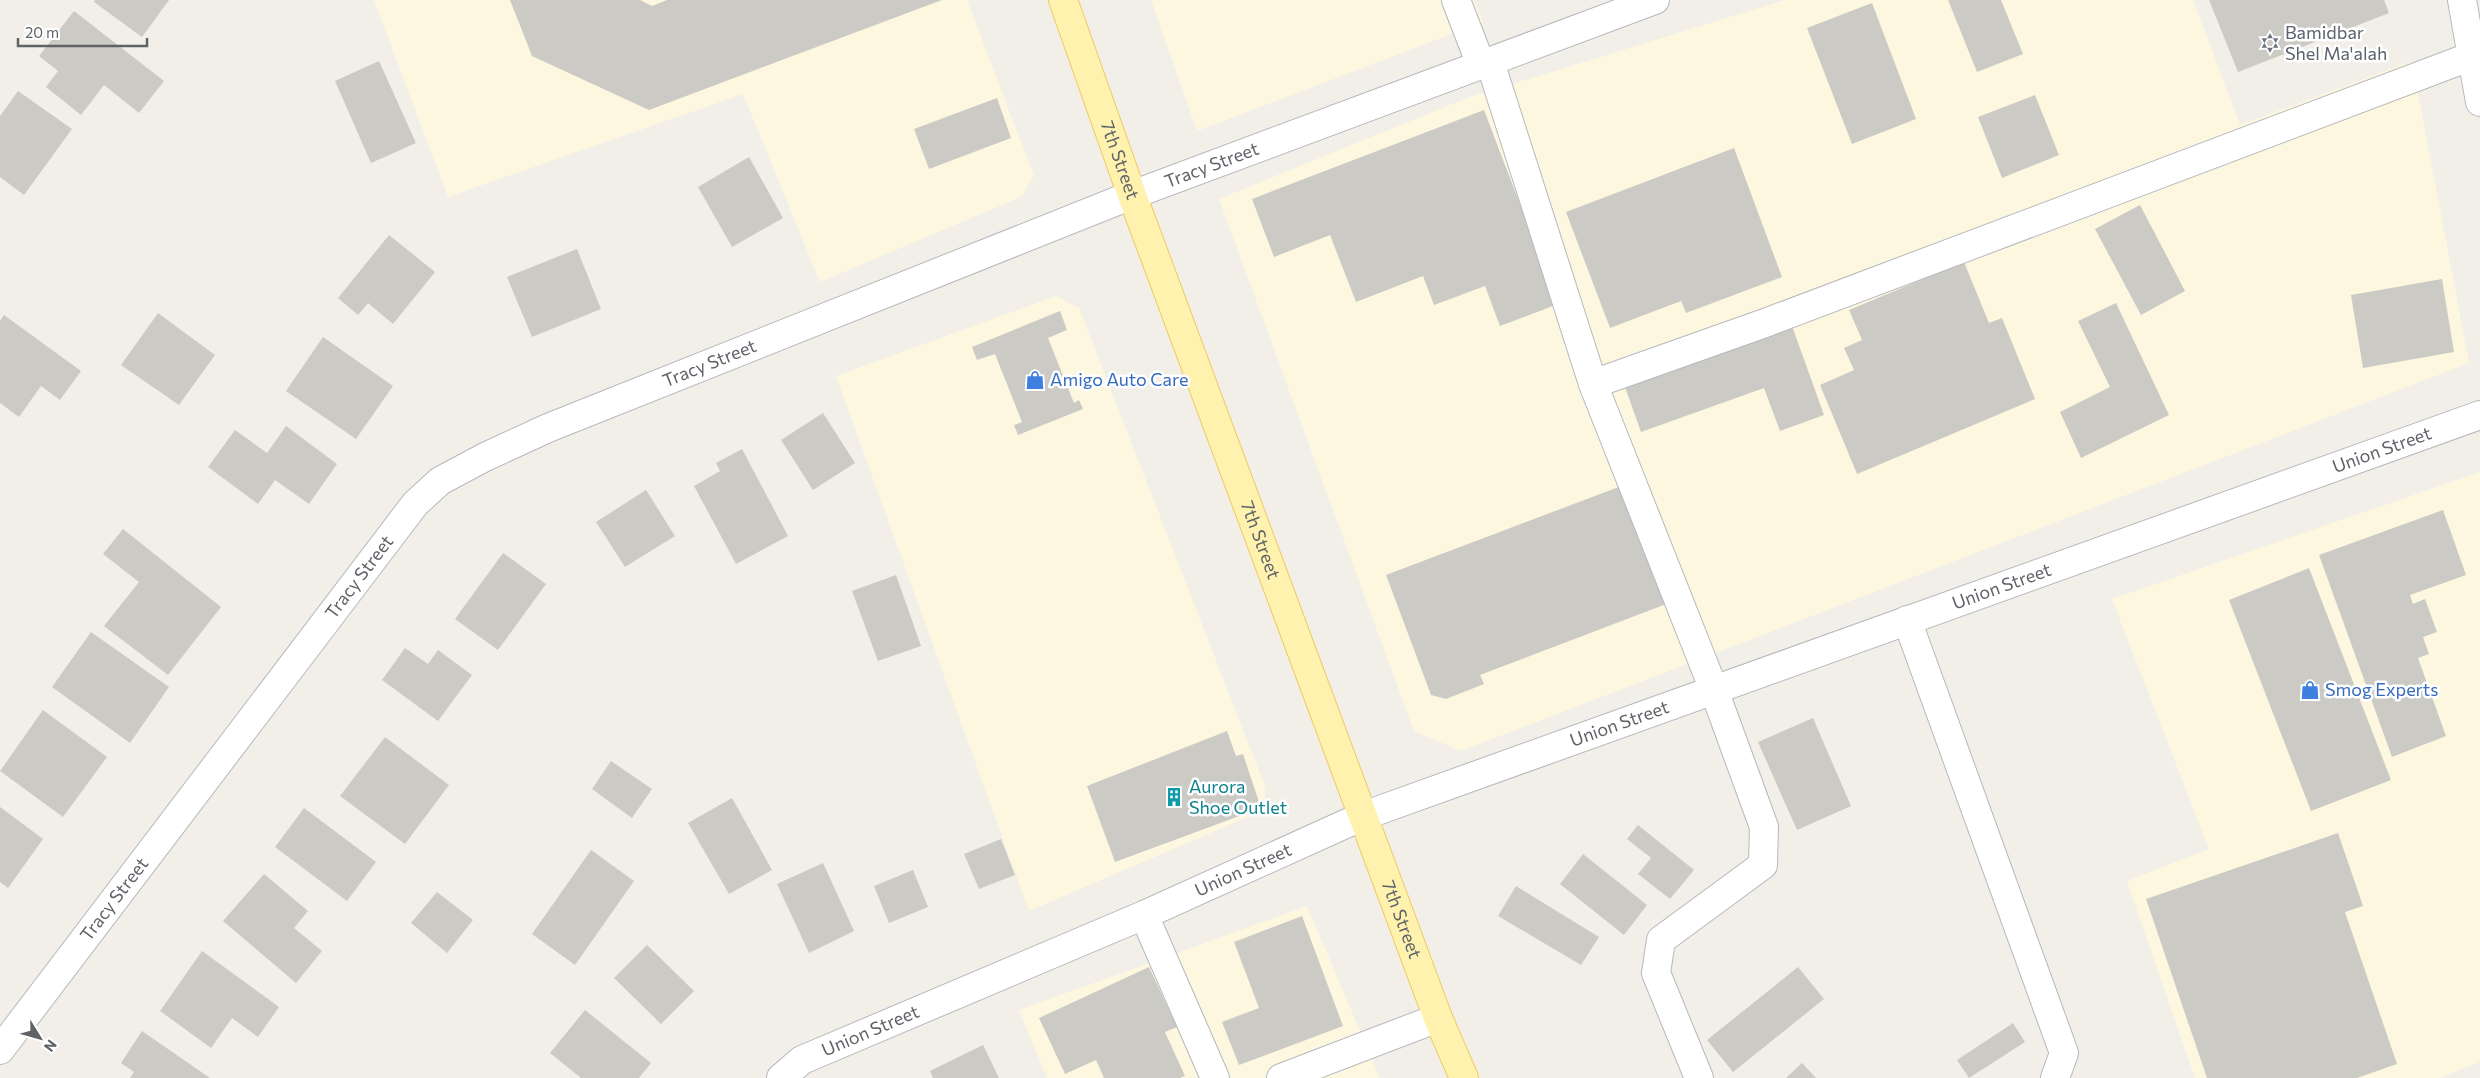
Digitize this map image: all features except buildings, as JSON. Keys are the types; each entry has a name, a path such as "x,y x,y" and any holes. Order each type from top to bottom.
{"main road":[{"name":"7th Street","path":"1063,0 1132,195 1438,1018 1464,1078"}],"street":[{"path":"1456,0 1486,63 1593,384 1714,690 1764,827 1763,865 1661,940 1656,973 1699,1078"},
{"name":"Tracy Street","path":"0,1050 415,504 440,481 485,457 548,428 1132,195 1655,0"},
{"path":"2462,0 2480,102"},
{"path":"1593,384 1774,319 2472,56"},
{"name":"Union Street","path":"781,1078 802,1060 1144,915 1363,816 2480,415"},
{"path":"1907,620 2064,1053 2055,1078"},
{"path":"1144,915 1215,1078"},
{"path":"1281,1078 1438,1018"}],"shaded area":[{"path":"374,0 967,0 1034,176 1021,197 820,282 743,94 448,197"},
{"path":"1151,0 1474,0 1483,22 1197,131"},
{"path":"1785,0 2193,0 2240,125 2412,61 2469,363 1461,751 1414,731 1219,199 1467,98"},
{"path":"1056,296 1079,308 1266,789 1264,810 1029,911 836,376"},
{"path":"2480,472 2480,1062 2439,1078 2195,1078 2127,881 2209,849 2112,599"},
{"path":"1307,906 1380,1078 1047,1078 1019,1010"}],"place":[{"name":"Bamidbar Shel Ma'alah","path":"2270,43"},
{"name":"Amigo Auto Care","path":"1035,380"},
{"name":"Smog Experts","path":"2310,690"},
{"name":"Aurora Shoe Outlet","path":"1174,797"}]}
